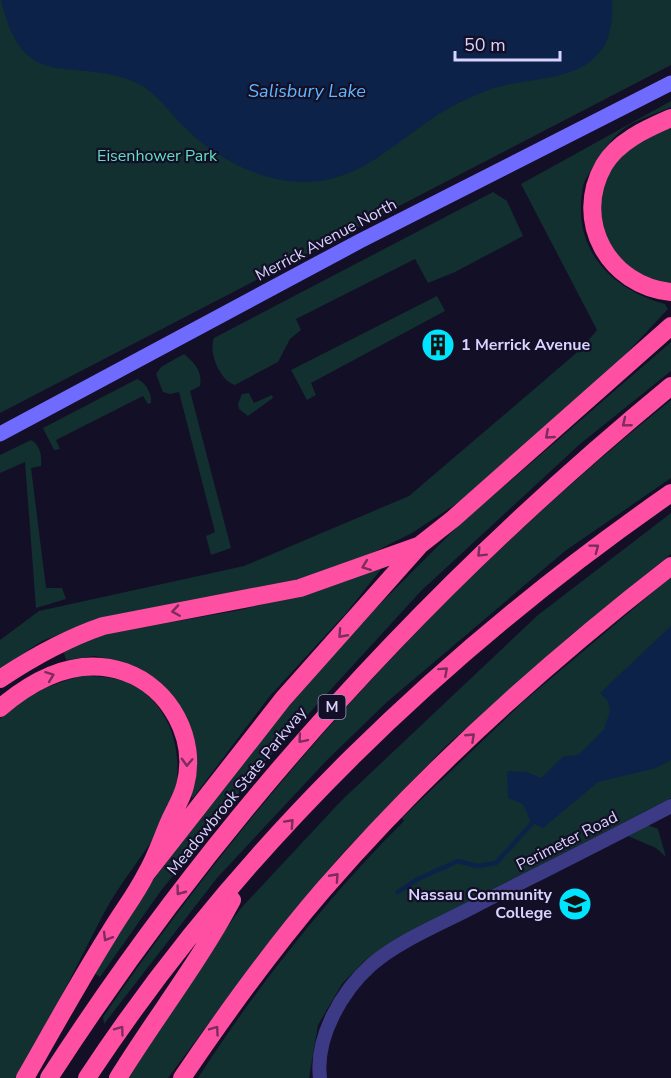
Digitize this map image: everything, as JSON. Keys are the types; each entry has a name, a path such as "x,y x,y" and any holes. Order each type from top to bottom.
{"highway":[{"path":"671,118 628,140 609,158 596,184 592,205 595,232 609,261 635,282 671,292"},
{"path":"25,1078 146,874 283,699 420,545 453,519 671,326"},
{"name":"Meadowbrook State Parkway","path":"49,1078 145,937 236,818 309,732 384,649 495,538 608,437 671,386"},
{"path":"87,1078 134,1011 250,866 335,775 472,646 552,580 671,493"},
{"path":"0,679 37,654 103,626 300,588 420,545"},
{"path":"182,1078 277,946 323,890 395,811 507,703 671,566"},
{"path":"0,708 36,681 70,668 93,666 132,675 153,688 170,704 186,739 188,759 185,786 146,874"},
{"path":"118,1078 167,1000 214,933 250,866"}],"main road":[{"name":"Merrick Avenue North","path":"0,434 360,242 671,83"}],"street":[{"name":"Perimeter Road","path":"320,1078 322,1048 334,1013 347,990 373,964 416,936 671,806"}],"green space":[{"name":"Eisenhower Park","path":"0,0 671,0 671,65 0,413"},
{"path":"671,101 671,107 630,125 612,140 585,181 581,209 583,229 589,247 599,263 627,288 665,304 668,309 623,357 462,500 412,533 358,560 308,577 83,625 42,641 0,669 0,640 39,611 244,566 409,496 581,349 597,330 521,184"},
{"path":"671,125 671,285 640,277 619,261 604,237 598,210 603,183 621,157 638,140"},
{"path":"493,192 507,201 523,236 455,272 428,283 415,259 296,319 301,330 290,339 278,362 235,385 220,372 214,358 214,338"},
{"path":"437,296 445,311 311,383 316,395 307,400 291,370"},
{"path":"671,342 671,371 580,444 421,591 259,768 160,892 100,977 94,973 152,882 247,755 358,626 457,527"},
{"path":"184,354 194,364 200,376 200,386 190,391 231,548 211,555 206,536 215,532 179,392 170,394 163,392 156,374 161,367"},
{"path":"137,379 148,389 151,403 148,404 143,396 56,440 60,449 54,450 43,428"},
{"path":"249,393 254,403 272,395 273,398 248,416 239,409 238,404 242,394"},
{"path":"671,400 671,478 565,551 387,702 327,760 217,878 104,1024 103,1017 227,848 364,688 437,611 512,538 590,467"},
{"path":"31,440 40,451 41,458 41,466 31,468 46,588 62,588 66,599 36,608 25,462 0,473 0,455"},
{"path":"671,513 671,554 571,635 446,746 342,854 260,954 168,1078 124,1078 183,985 242,907 341,801 538,615"},
{"path":"382,568 347,612 269,697 193,798 188,794 194,760 163,686 135,666 95,656 66,660 63,649 105,634 240,610 314,592"},
{"path":"671,577 671,798 425,924 365,960 342,984 318,1025 309,1078 198,1078 268,977 348,880 404,821 402,818 523,702"},
{"path":"84,675 125,681 143,692 158,706 168,723 174,742 177,762 176,783 172,802 164,821 111,901 17,1078 0,1078 0,719 29,696"},
{"path":"648,825 658,829 666,857 656,848 628,836"}],"water":[{"name":"Salisbury Lake","path":"1,0 612,0 612,8 610,32 604,46 584,66 559,75 504,85 483,92 442,112 360,168 324,180 304,182 267,177 241,167 216,153 183,126 156,97 137,83 113,75 53,67 37,62 23,50 11,31"},
{"path":"671,626 671,760 656,768 598,782 543,828 531,822 523,804 508,798 507,771 527,772 541,778 564,756 578,755 604,729 610,711 608,701 600,693"}],"waterway":[{"path":"398,892 418,879 458,861 477,866 496,863 537,818"}],"place":[{"name":"1 Merrick Avenue","path":"438,345"},
{"name":"Nassau Community College","path":"575,904"}]}
